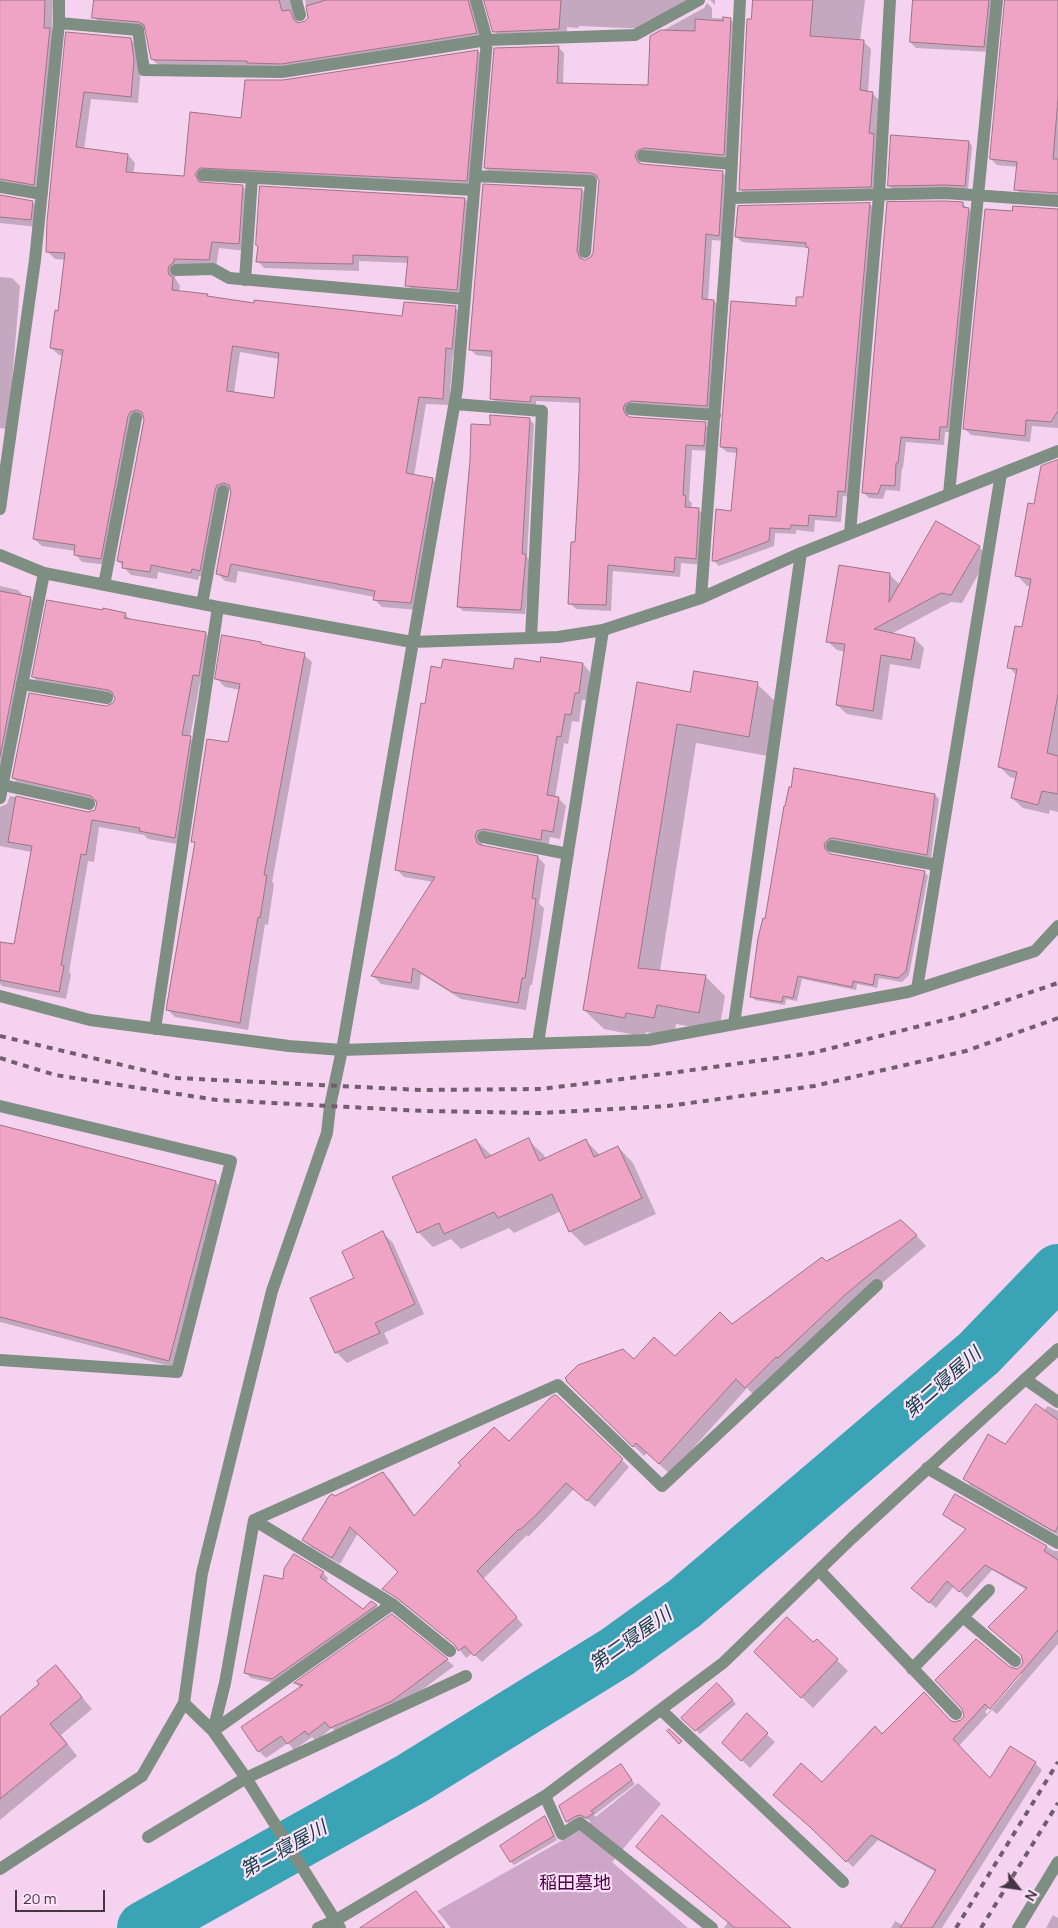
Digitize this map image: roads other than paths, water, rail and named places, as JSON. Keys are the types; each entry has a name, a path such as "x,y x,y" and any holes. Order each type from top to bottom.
{"street":[{"path":"0,509 42,194 59,24 59,0"},
{"path":"296,0 300,15"},
{"path":"0,1869 142,1776 184,1703 202,1572 272,1291 328,1133 330,1106 342,1050 455,404 487,40 476,0"},
{"path":"59,24 138,30 144,70 282,72 487,40 635,35 699,0"},
{"path":"701,598 730,198 740,0"},
{"path":"850,534 878,194 890,0"},
{"path":"949,494 997,0"},
{"path":"644,156 732,164"},
{"path":"203,175 474,190"},
{"path":"475,176 591,181 584,252"},
{"path":"245,280 252,178"},
{"path":"0,187 42,194"},
{"path":"730,198 945,193 1058,201"},
{"path":"176,270 213,269 229,278 245,280 465,299"},
{"path":"455,404 542,411 531,638"},
{"path":"631,409 714,415"},
{"path":"104,585 136,418"},
{"path":"0,555 44,573 412,642 558,637 603,630 701,598 802,553 1058,451"},
{"path":"917,989 1001,474"},
{"path":"202,604 224,491"},
{"path":"734,1024 802,553"},
{"path":"0,798 44,573"},
{"path":"155,1029 218,607"},
{"path":"538,1043 603,630"},
{"path":"22,684 107,698"},
{"path":"3,785 89,804"},
{"path":"483,836 568,854"},
{"path":"832,846 937,865"},
{"path":"0,996 90,1020 289,1046 342,1050 648,1040 917,989 1034,951 1058,926"},
{"path":"0,1106 231,1161 177,1372 0,1360"},
{"path":"254,1520 558,1385 662,1486 876,1285"},
{"path":"318,1928 338,1924 545,1796 724,1663 927,1468 1058,1349"},
{"path":"1025,1379 1058,1402"},
{"path":"927,1468 1058,1543"},
{"path":"213,1731 225,1683 254,1520"},
{"path":"254,1520 392,1604 450,1651"},
{"path":"819,1570 956,1714"},
{"path":"912,1669 989,1590"},
{"path":"213,1731 392,1604"},
{"path":"963,1617 1014,1661"},
{"path":"148,1837 246,1778 466,1676"},
{"path":"184,1703 213,1731 246,1778 338,1924"},
{"path":"661,1710 843,1882"},
{"path":"545,1796 562,1834 580,1823 712,1928"},
{"path":"1018,1928 1058,1862"}],"waterway":[{"name":"第二寝屋川","path":"144,1928 411,1779 617,1652 685,1603 979,1353 1058,1271"}],"railway":[{"path":"0,1036 177,1078 421,1090 541,1089 812,1053 960,1016 1058,983"},
{"path":"0,1058 55,1075 217,1100 424,1111 541,1113 668,1106 814,1086 966,1051 1058,1018"},
{"path":"956,1928 1058,1762"},
{"path":"981,1928 1058,1803"}],"park label":[{"name":"稲田墓地","path":"575,1884"}]}
